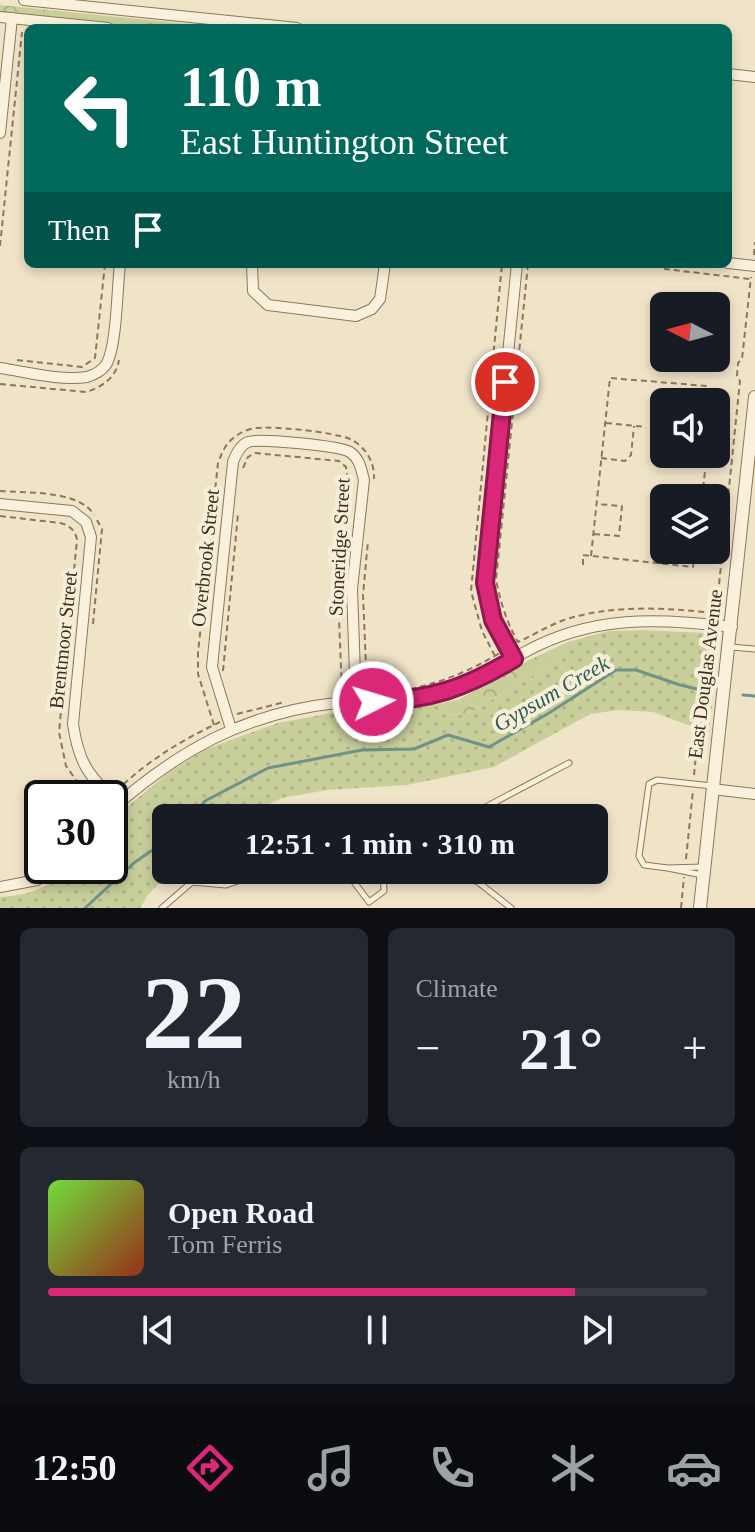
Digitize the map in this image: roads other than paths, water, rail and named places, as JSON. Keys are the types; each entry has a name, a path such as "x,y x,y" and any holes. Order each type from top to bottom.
{"street":[{"path":"24,0 258,24"},
{"path":"0,133 6,18 67,24"},
{"path":"732,74 755,77"},
{"path":"732,263 754,266"},
{"path":"0,368 90,376 107,364 120,268"},
{"path":"252,268 253,291 268,305 356,316 372,309 380,299 384,268"},
{"path":"514,659 493,620 485,583 517,268"},
{"name":"East Douglas Avenue","path":"700,908 729,647 749,513 755,397"},
{"name":"Overbrook Street","path":"231,729 212,667 233,462 241,447 248,442 296,444"},
{"name":"Stoneridge Street","path":"296,444 349,451 360,463 364,480 352,589 356,703"},
{"name":"Brentmoor Street","path":"0,504 72,511 86,522 91,537 73,724 77,753 94,780"},
{"path":"128,797 183,753 231,729 282,712 440,695 481,678 528,650 596,624 647,619 716,619 732,627"},
{"path":"712,788 755,794"},
{"path":"0,887 24,882"}],"lane":[{"path":"729,647 755,649"},
{"path":"491,804 569,763"},
{"path":"704,871 685,873 644,865 639,856 649,784 657,780 712,788"},
{"path":"668,868 685,866 704,871"},
{"path":"162,908 190,884"},
{"path":"356,884 369,902 384,891 384,884"},
{"path":"481,884 511,908"}],"waterway":[{"name":"Gypsum Creek","path":"203,804 268,768 362,750 414,749 448,735 489,747 616,670 636,670 706,691"},
{"name":"Gypsum Creek","path":"743,695 755,696"},
{"name":"Gypsum Creek","path":"85,908 152,850"}]}
